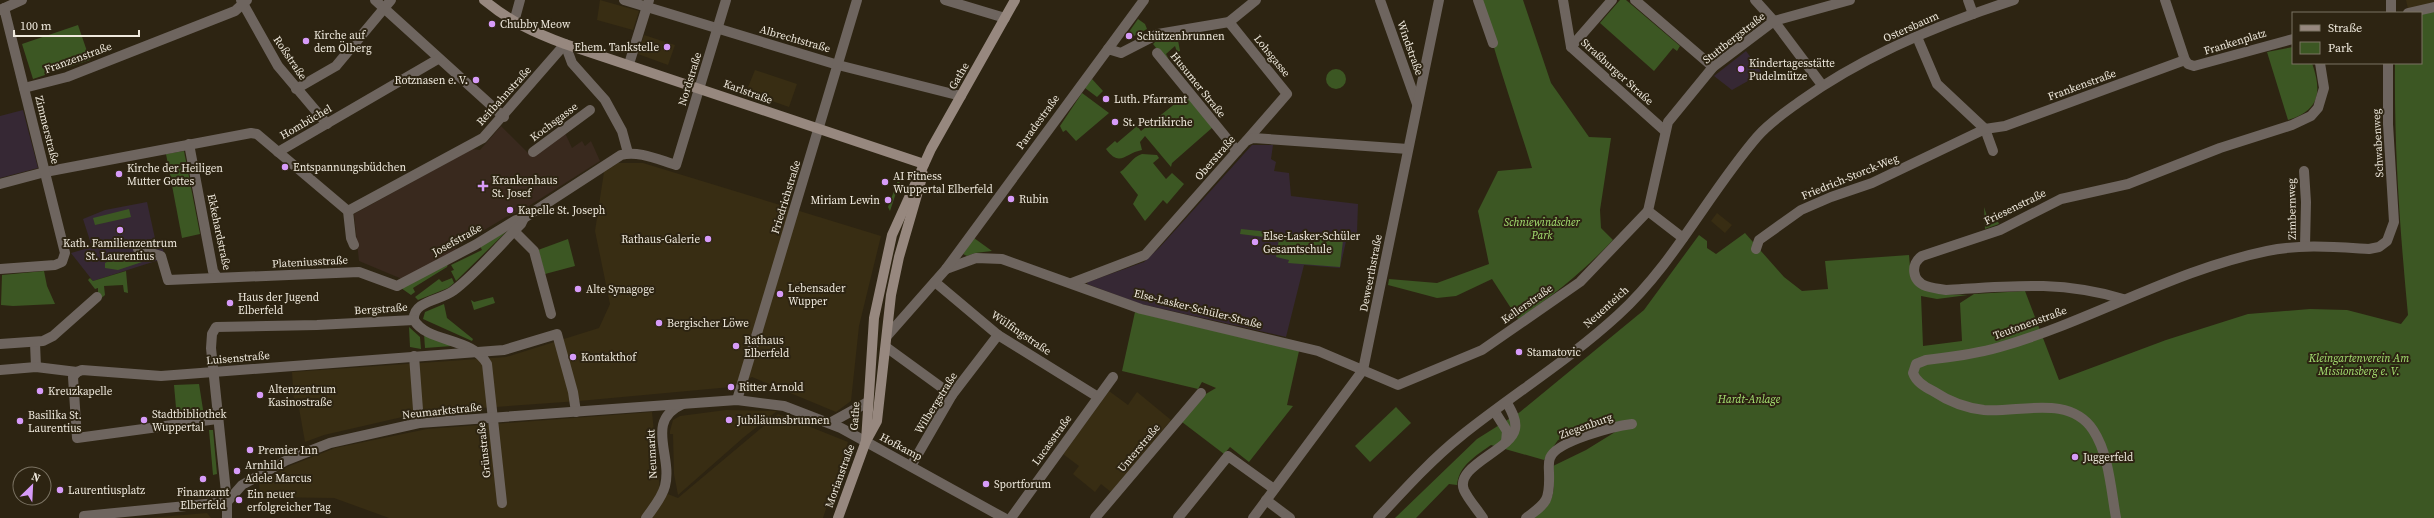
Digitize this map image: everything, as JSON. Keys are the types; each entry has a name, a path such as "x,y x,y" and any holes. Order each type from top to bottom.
{"main road":[{"name":"Karlstraße","path":"484,0 514,22 565,44 629,64 819,130 924,164"},
{"name":"Gathe","path":"866,442 874,314 892,235 924,164 1015,0"},
{"name":"Gathe","path":"866,442 877,421 886,351 891,294 899,257 923,179 924,164"},
{"path":"871,350 878,357 884,357 886,351"},
{"name":"Morianstraße","path":"838,518 866,442"}],"street":[{"path":"5,6 22,0"},
{"path":"375,0 438,59 504,117"},
{"path":"296,89 336,66 391,0"},
{"path":"514,22 520,0"},
{"name":"Albrechtstraße","path":"624,0 648,3 718,29 838,65 961,96"},
{"name":"Nordstraße","path":"628,153 676,165 726,0"},
{"name":"Friedrichstraße","path":"737,400 857,0"},
{"path":"945,0 1005,18"},
{"name":"Paradestraße","path":"887,336 946,269 1144,0"},
{"path":"1108,49 1121,53 1158,34 1229,22 1256,0"},
{"name":"Windstraße","path":"1380,0 1417,104"},
{"name":"Deweerthstraße","path":"1252,518 1363,370 1439,0"},
{"path":"1478,0 1493,42"},
{"name":"Straßburger Straße","path":"1563,0 1570,46 1665,131"},
{"path":"1570,46 1612,0"},
{"path":"1635,0 1713,67"},
{"path":"1755,0 1774,21 1822,85"},
{"name":"Stuttbergstraße","path":"1648,211 1668,122 1713,67 1774,21 1850,0"},
{"path":"1968,0 1973,14"},
{"name":"Ostersbaum","path":"1822,85 1917,37 1973,14 2014,0"},
{"path":"2165,0 2185,60"},
{"path":"2391,0 2391,12"},
{"name":"Franzenstraße","path":"24,88 67,77 235,11 244,1"},
{"name":"Roßstraße","path":"244,1 278,66 327,124"},
{"path":"629,64 648,3"},
{"name":"Zimmerstraße","path":"0,269 55,265 65,258 5,6"},
{"path":"2412,12 2434,7"},
{"name":"Lohsgasse","path":"1229,22 1287,94 1246,141"},
{"path":"1917,37 1937,84 1985,129 1993,151"},
{"name":"Frankenplatz","path":"2185,60 2188,64 2194,66 2292,39"},
{"path":"565,44 572,63 597,105 622,131 628,153"},
{"name":"Reitbahnstraße","path":"348,211 483,138 504,117 565,44"},
{"name":"Husumer Straße","path":"1157,53 1237,151"},
{"name":"Hombüchel","path":"0,184 45,172 251,133 257,134 278,152 438,59"},
{"name":"Frankenstraße","path":"1985,129 2005,126 2185,60"},
{"name":"Friesenstraße","path":"2123,299 2081,288 2043,285 1946,290 1934,288 1920,282 1915,274 1914,265 1915,260 1922,256 2000,230 2045,205 2061,199 2128,184 2220,148 2292,125 2311,116 2318,108 2324,88 2320,64"},
{"name":"Schwabenweg","path":"2388,64 2388,124 2394,222"},
{"name":"Neuenteich","path":"1378,518 1461,436 1507,403 1617,316 1644,287 1683,238 1758,137 1781,115 1822,85"},
{"name":"Kochsgasse","path":"533,152 597,105"},
{"name":"Friedrich-Storck-Weg","path":"1756,249 1759,240 1801,210 1831,197 1872,183 1985,129"},
{"name":"Oberstraße","path":"1072,283 1145,255 1246,141 1253,138 1408,149"},
{"name":"Ekkehardstraße","path":"190,144 213,271 217,276"},
{"path":"278,152 348,211 351,238 354,245"},
{"name":"Bergstraße","path":"227,518 227,502 213,373 211,341 214,330 221,326 317,325 414,320 413,316 420,306 454,291 514,231 524,218 620,155 628,153"},
{"name":"Zimbernweg","path":"2304,172 2306,202 2305,246"},
{"path":"1648,211 1683,238"},
{"name":"Kellerstraße","path":"1398,385 1482,350 1580,282 1648,211"},
{"name":"Josefstraße","path":"401,284 516,220 524,218"},
{"name":"Teutonenstraße","path":"2116,518 2102,448 2091,427 2076,414 2052,408 1997,410 1970,408 1931,391 1919,382 1914,373 1916,364 1922,361 2000,347 2088,315 2123,299 2236,258 2268,250 2305,246 2369,249 2379,247 2387,240 2394,222"},
{"path":"514,231 534,251 551,314"},
{"name":"Ekkehardstraße","path":"138,249 160,256 168,280 217,276"},
{"name":"Else-Lasker-Schüler-Straße","path":"946,269 976,258 989,257 1017,263 1141,309 1318,351 1398,385"},
{"name":"Plateniusstraße","path":"217,276 222,278 359,272 397,286 401,284"},
{"name":"Wülfingstraße","path":"935,282 998,335 1098,397"},
{"path":"0,344 35,344 53,336 97,297"},
{"path":"414,320 423,329 478,352"},
{"name":"Luisenstraße","path":"0,370 36,366 76,372 82,370 161,376 213,373 504,350 557,334 573,392 576,412"},
{"name":"Wilbergstraße","path":"911,466 952,395 998,335"},
{"path":"35,344 36,366"},
{"path":"886,351 952,395"},
{"name":"Grünstraße","path":"478,352 487,364 502,503"},
{"path":"414,356 419,423"},
{"path":"76,372 73,378 77,438 217,419"},
{"name":"Lucasstraße","path":"1010,518 1113,377"},
{"name":"Unterstraße","path":"1095,518 1201,393"},
{"name":"Neumarkt","path":"655,405 737,400 784,406"},
{"path":"830,423 868,402"},
{"name":"Neumarkt","path":"646,518 664,491 666,476 662,424 669,412 685,403"},
{"path":"1483,518 1464,489 1463,481 1466,473 1506,442 1515,430 1515,422 1507,403"},
{"name":"Neumarktstraße","path":"227,502 242,485 287,460 330,443 419,423 655,405"},
{"name":"Hofkamp","path":"784,406 830,423 1004,518"},
{"path":"1495,412 1507,431 1506,442"},
{"name":"Ziegenburg","path":"1526,518 1541,507 1548,497 1549,460 1557,450 1589,435 1632,424"},
{"path":"1178,518 1228,456 1274,489"},
{"path":"1266,500 1290,518"},
{"path":"84,517 227,502"}],"shaded area":[{"path":"600,0 639,11 633,30 597,20"},
{"path":"2406,0 2434,0 2434,3 2408,9"},
{"path":"644,35 675,45 668,65 638,54"},
{"name":"Kindertagesstätte Pudelmütze","path":"1746,51 1762,73 1732,90 1714,76"},
{"path":"755,70 797,84 789,107 746,92"},
{"path":"23,110 38,168 0,178 0,116"},
{"name":"Krankenhaus St. Josef","path":"501,126 532,157 565,133 572,148 582,141 585,146 591,141 600,161 521,211 506,217 456,247 457,250 402,279 359,261 354,214 472,149 480,150"},
{"name":"Else-Lasker-Schüler Gesamtschule","path":"1252,145 1273,145 1271,159 1276,162 1274,171 1289,173 1291,196 1358,204 1357,233 1347,237 1340,268 1304,265 1286,337 1141,304 1087,284 1088,282 1144,262 1160,247"},
{"path":"618,163 643,163 881,236 859,326 851,401 836,412 752,377 731,387 579,401 424,412 324,435 305,442 299,408 294,403 292,372 506,357 599,328 610,304 595,231 604,172"},
{"name":"Kath. Familienzentrum St. Laurentius","path":"147,202 156,243 161,242 170,276 162,276 159,260 93,281 71,253 92,247 83,219 105,210"},
{"path":"1717,213 1732,225 1725,233 1711,221"},
{"path":"1109,391 1128,405 1137,392 1171,420 1111,492 1101,484 1095,492 1073,474 1079,466 1063,454"},
{"path":"726,410 777,411 744,437 678,495 674,474 673,434 670,434 673,420 680,416"},
{"path":"652,412 660,491 678,498 778,414 848,442 823,518 389,518 334,498 260,497 259,484 287,467 335,448 427,429"},
{"path":"207,513 211,518 148,518"}],"green space":[{"name":"Schniewindscher Park","path":"1481,0 1523,0 1551,83 1589,137 1611,138 1600,210 1601,228 1613,240 1568,282 1518,319 1492,279 1456,296 1437,298 1388,285 1389,279 1437,283 1489,264 1478,211 1498,171 1532,168"},
{"path":"1620,0 1626,0 1680,46 1677,51 1673,48 1654,71 1600,23"},
{"name":"Hardt-Anlage","path":"2434,11 2434,518 1534,518 1547,506 1550,501 1554,483 1553,466 1586,450 1620,429 1621,425 1603,424 1558,440 1544,460 1491,445 1474,457 1465,466 1458,478 1457,485 1449,484 1416,518 1395,518 1477,439 1520,412 1644,310 1699,235 1707,241 1707,248 1716,254 1745,233 1784,277 1802,291 1828,289 1825,261 1909,255 1911,278 1940,294 1968,295 1937,299 1921,296 1923,346 1962,341 1960,303 1974,294 2025,291 2059,380 2166,340 2248,314 2310,309 2347,310 2401,324 2408,315 2398,189 2395,126 2395,64 2422,64 2422,14"},
{"path":"1138,19 1145,24 1147,29 1134,36 1129,32"},
{"path":"78,25 90,60 33,79 22,44"},
{"path":"1177,35 1180,51 1177,52 1175,46 1166,54 1171,64 1170,66 1153,44 1156,41"},
{"path":"2292,47 2292,64 2312,64 2317,83 2316,99 2307,111 2299,116 2288,120 2267,52"},
{"path":"1336,69 1343,72 1346,79 1343,86 1336,89 1329,86 1326,79 1329,72"},
{"path":"1092,79 1103,91 1097,97 1085,88"},
{"path":"1082,93 1109,113 1076,141 1066,130 1063,132 1060,126"},
{"path":"1187,94 1213,127 1172,163 1171,167 1145,136 1140,142 1142,150 1123,158 1115,158 1106,149 1115,141 1117,143 1137,126 1141,131"},
{"path":"184,151 200,234 182,238 166,154"},
{"path":"1142,154 1157,155 1159,158 1153,163 1166,179 1172,173 1184,184 1167,204 1163,200 1145,221 1133,204 1138,195 1120,172 1136,157"},
{"path":"900,175 901,178 890,211 888,207"},
{"path":"1984,207 1989,222 1997,219 1999,224 1985,229"},
{"path":"129,209 131,217 95,225 93,218"},
{"path":"1241,229 1343,240 1340,267 1288,263 1289,260 1276,257 1279,239 1240,234"},
{"path":"507,231 456,281 451,271 454,270 451,265 482,250 480,246"},
{"path":"974,238 992,251 975,253 967,256 963,254"},
{"path":"568,239 575,266 545,274 538,250"},
{"path":"474,250 448,264 447,267 413,288 415,292 411,295 401,288"},
{"path":"137,252 142,262 118,270 105,268 105,263 109,261"},
{"path":"44,271 47,286 55,304 13,306 1,305 2,275"},
{"path":"126,271 128,293 124,292 123,285 104,286 105,295 98,301 98,288 95,289 88,280 90,278 93,281"},
{"path":"452,278 454,283 448,288 418,300 415,297 439,279 442,282"},
{"path":"493,297 495,303 474,310 471,300 474,302"},
{"path":"444,304 447,318 473,339 472,341 423,319 425,312"},
{"path":"1135,312 1299,351 1287,405 1293,406 1249,462 1230,447 1224,454 1182,422 1204,395 1216,388 1202,382 1198,389 1122,371"},
{"path":"409,327 420,337 421,349 410,347"},
{"path":"424,334 452,346 425,348"},
{"path":"199,384 204,416 177,419 174,385"},
{"path":"1396,407 1411,423 1370,462 1355,446"},
{"path":"209,430 213,430 217,474 213,475"}],"place":[{"name":"Chubby Meow","path":"492,24"},
{"name":"Schützenbrunnen","path":"1129,36"},
{"name":"Kirche auf dem Ölberg","path":"306,41"},
{"name":"Ehem. Tankstelle","path":"667,47"},
{"name":"Kindertagesstätte Pudelmütze","path":"1741,69"},
{"name":"Rotznasen e. V.","path":"476,80"},
{"name":"Luth. Pfarramt","path":"1106,99"},
{"name":"St. Petrikirche","path":"1115,122"},
{"name":"Entspannungsbüdchen","path":"285,167"},
{"name":"Kirche der Heiligen Mutter Gottes","path":"119,174"},
{"name":"AI Fitness Wuppertal Elberfeld","path":"885,182"},
{"name":"Krankenhaus St. Josef","path":"483,186"},
{"name":"Rubin","path":"1011,199"},
{"name":"Miriam Lewin","path":"888,200"},
{"name":"Kapelle St. Joseph","path":"510,210"},
{"name":"Kath. Familienzentrum St. Laurentius","path":"120,230"},
{"name":"Rathaus-Galerie","path":"708,239"},
{"name":"Else-Lasker-Schüler Gesamtschule","path":"1255,242"},
{"name":"Alte Synagoge","path":"578,289"},
{"name":"Lebensader Wupper","path":"780,294"},
{"name":"Haus der Jugend Elberfeld","path":"230,303"},
{"name":"Bergischer Löwe","path":"659,323"},
{"name":"Rathaus Elberfeld","path":"736,346"},
{"name":"Stamatovic","path":"1519,352"},
{"name":"Kontakthof","path":"573,357"},
{"name":"Ritter Arnold","path":"731,387"},
{"name":"Kreuzkapelle","path":"40,391"},
{"name":"Altenzentrum Kasinostraße","path":"260,395"},
{"name":"Stadtbibliothek Wuppertal","path":"144,420"},
{"name":"Jubiläumsbrunnen","path":"729,420"},
{"name":"Basilika St. Laurentius","path":"20,421"},
{"name":"Premier Inn","path":"250,450"},
{"name":"Juggerfeld","path":"2075,457"},
{"name":"Arnhild Adele Marcus","path":"237,471"},
{"name":"Finanzamt Elberfeld","path":"203,479"},
{"name":"Sportforum","path":"986,484"},
{"name":"Laurentiusplatz","path":"60,490"},
{"name":"Ein neuer erfolgreicher Tag","path":"239,500"}],"park label":[{"name":"Kleingartenverein Am Missionsberg e. V.","path":"2359,364"}]}
